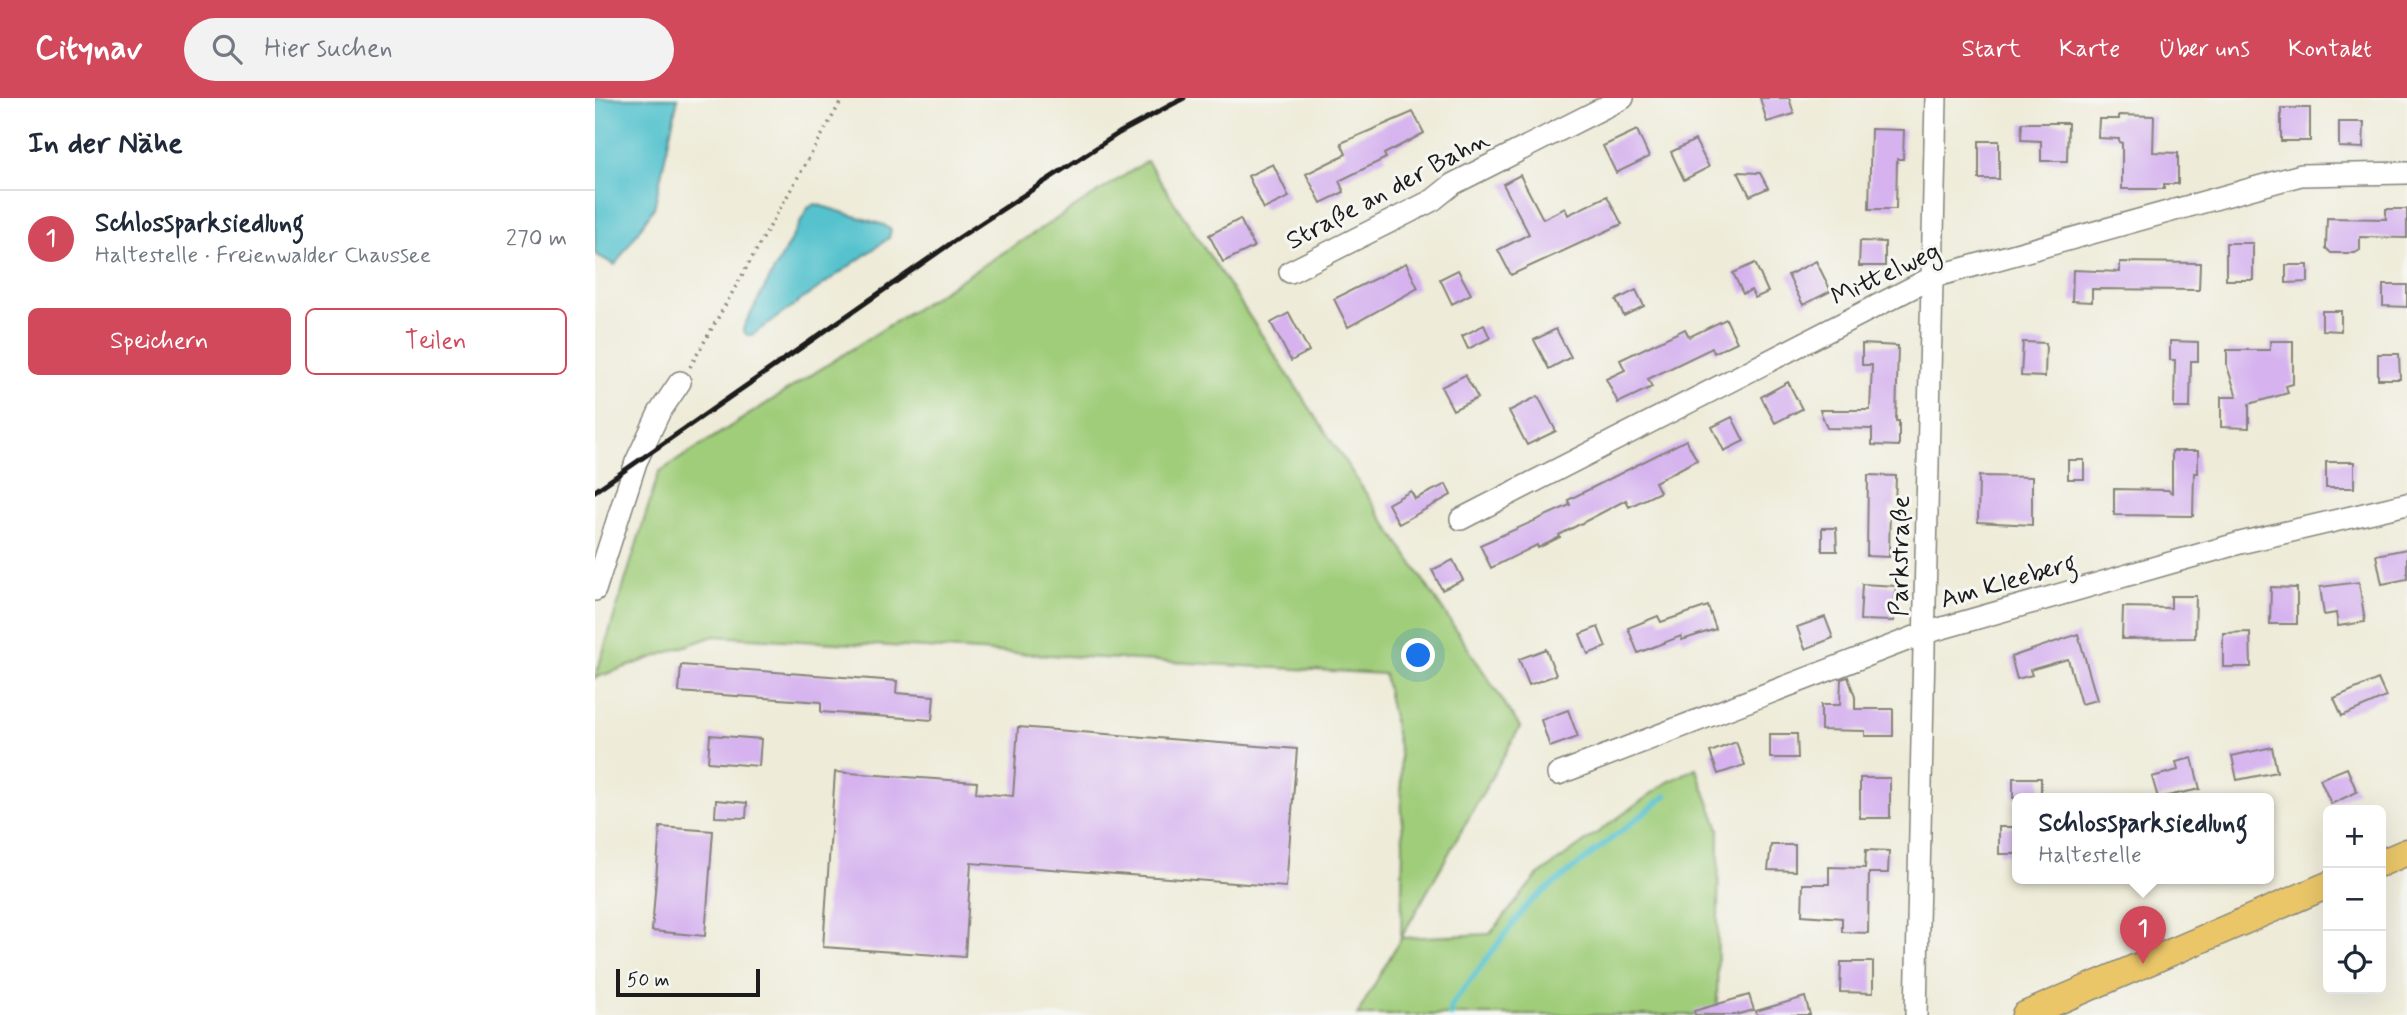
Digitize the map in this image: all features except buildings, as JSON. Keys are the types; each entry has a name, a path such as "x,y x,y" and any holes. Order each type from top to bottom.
{"main road":[{"path":"2386,861 2407,852"},
{"path":"2025,1015 2323,887"}],"street":[{"name":"Straße an der Bahn","path":"1290,272 1433,200 1453,184 1623,98"},
{"name":"Parkstraße","path":"1916,1015 1936,98"},
{"name":"Mittelweg","path":"1461,519 1933,277 2301,175 2407,173"},
{"path":"595,590 636,462 659,413 680,382"},
{"name":"Am Kleeberg","path":"1558,775 1926,633 2240,542 2407,504"}],"path":[{"path":"680,382 843,98"}],"green space":[{"path":"1147,161 1520,727 1401,938 1403,845 1400,753 1384,674 714,636 595,678 659,472"},
{"path":"1696,768 1719,829 1717,1015 1357,1015 1401,938 1490,934 1536,877 1666,783"}],"water":[{"path":"595,98 678,98 654,208 615,265 595,254"},
{"path":"815,204 884,225 891,230 889,238 752,335 747,335 743,330 745,324 808,208"}],"waterway":[{"path":"1451,1015 1451,1006 1528,904 1666,796"}],"railway":[{"path":"595,491 960,237 1119,133 1184,98"}],"place":[{"name":"Schlossparksiedlung","path":"2143,964"}]}
